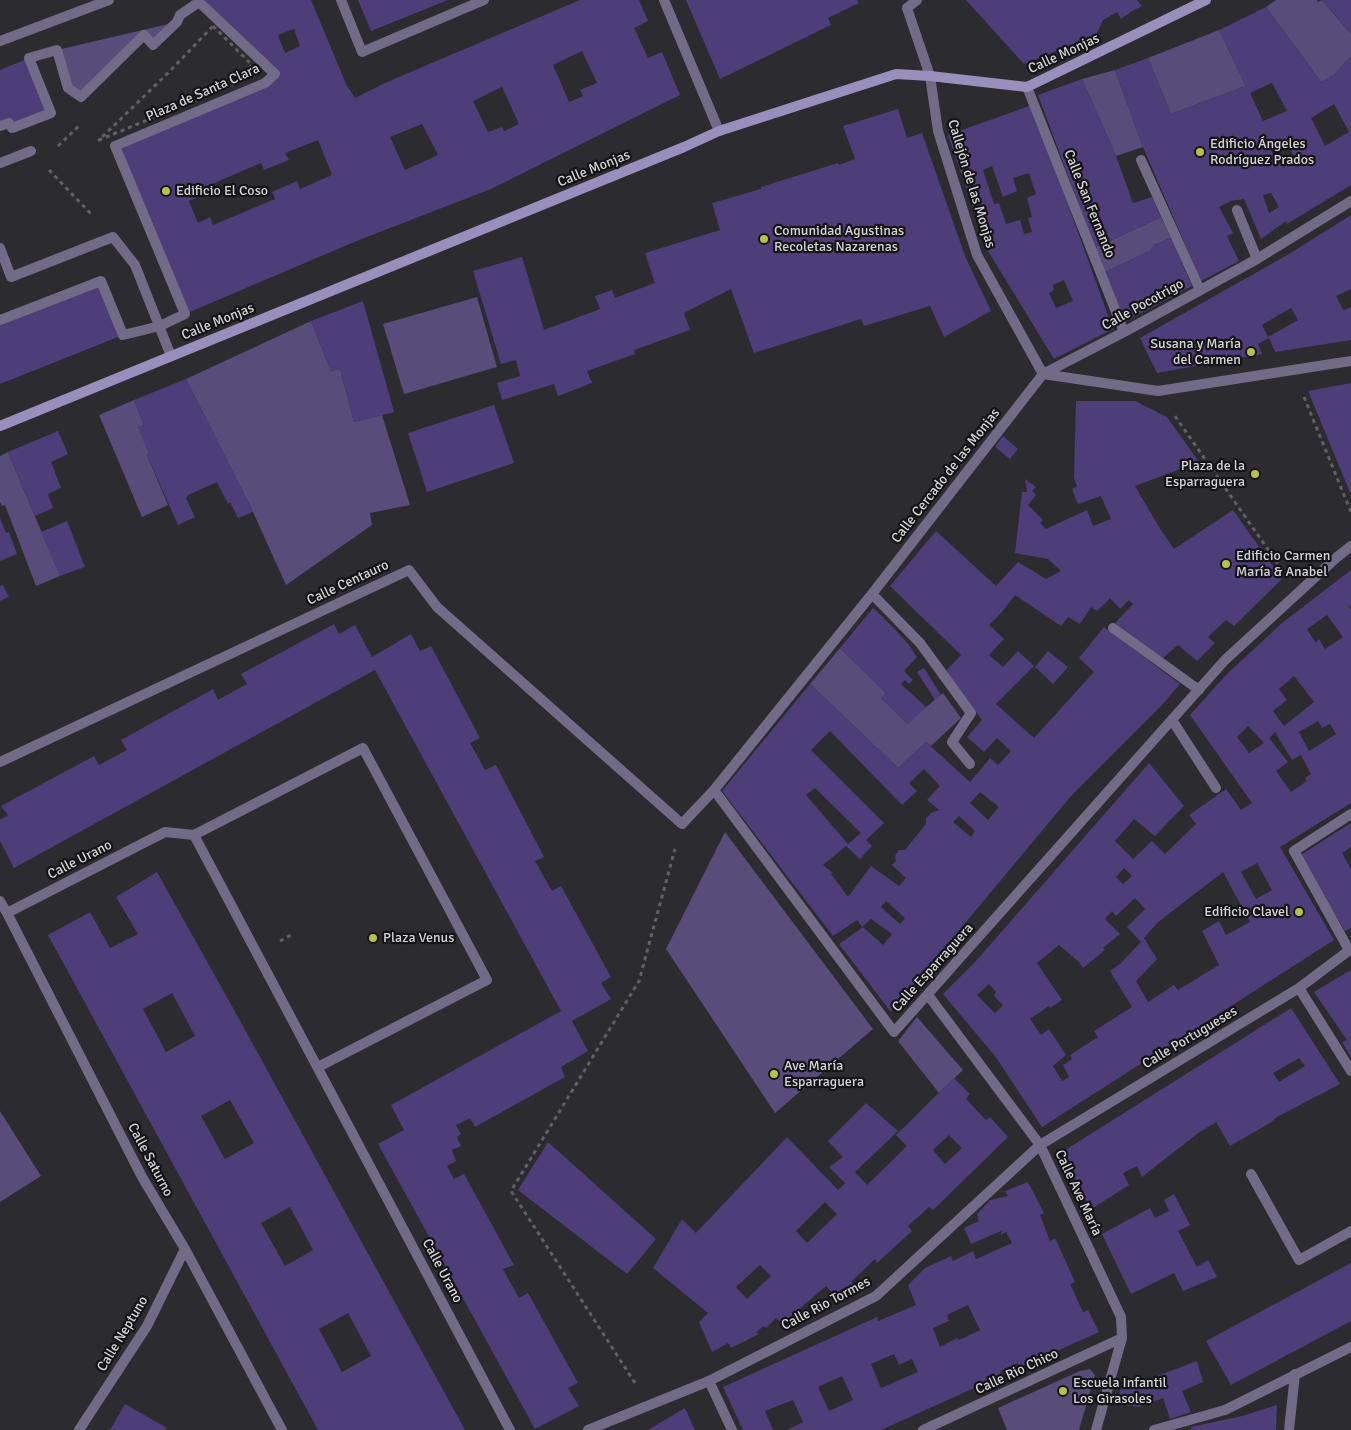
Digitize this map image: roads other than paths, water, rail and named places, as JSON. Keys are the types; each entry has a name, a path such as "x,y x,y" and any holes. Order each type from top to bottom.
{"street":[{"path":"0,41 109,0"},
{"path":"341,0 362,52 484,0"},
{"path":"664,0 719,131"},
{"name":"Callejón de las Monjas","path":"917,0 907,8 930,76 938,131 977,255 1042,374"},
{"name":"Calle Monjas","path":"0,426 684,147 719,131 896,74 1028,87 1206,0"},
{"name":"Plaza de Santa Clara","path":"0,126 10,123 12,128 50,113 29,58 57,50 68,88 81,98 144,35 154,45 177,22 180,15 199,2 275,74 265,83 115,146 185,314 160,326 123,335 101,281 0,320"},
{"name":"Calle San Fernando","path":"1028,87 1124,332"},
{"path":"0,164 31,151"},
{"path":"1141,160 1200,290"},
{"name":"Calle Pocotrigo","path":"1042,374 1124,332 1257,259 1351,201"},
{"path":"1236,210 1257,259"},
{"path":"0,248 11,278 113,237 135,265 171,356"},
{"path":"1042,374 1158,391 1351,361"},
{"name":"Calle Cercado de las Monjas","path":"714,790 872,594 1042,374"},
{"name":"Calle Esparraguera","path":"714,790 894,1032 1225,660 1351,546"},
{"name":"Calle Centauro","path":"0,762 409,570 437,607 682,824 714,790"},
{"path":"872,594 920,644 971,714 952,742 970,764"},
{"path":"1113,628 1199,690"},
{"path":"1172,720 1216,788"},
{"path":"194,835 363,748 377,774 487,980 318,1067"},
{"path":"1350,950 1294,851 1351,814"},
{"name":"Calle Urano","path":"8,913 165,832 194,835 510,1430"},
{"name":"Calle Saturno","path":"0,901 8,913 142,1177 185,1249 282,1430"},
{"name":"Calle Portugueses","path":"1040,1145 1299,988 1350,950"},
{"path":"1299,988 1351,1071"},
{"name":"Calle Ave María","path":"928,995 1040,1145 1121,1317 1122,1338 1096,1430"},
{"name":"Calle Rio Tormes","path":"588,1430 709,1381 876,1296 1040,1145"},
{"path":"1251,1174 1299,1260 1351,1231"},
{"name":"Calle Neptuno","path":"78,1430 147,1326 185,1249"},
{"name":"Calle Rio Chico","path":"923,1430 1122,1338"},
{"path":"1154,1430 1225,1410 1351,1347"},
{"path":"1289,1430 1295,1374"},
{"path":"709,1381 732,1430"}],"place":[{"name":"Edificio Ángeles Rodríguez Prados","path":"1200,152"},
{"name":"Edificio El Coso","path":"166,191"},
{"name":"Comunidad Agustinas Recoletas Nazarenas","path":"764,239"},
{"name":"Susana y María del Carmen","path":"1251,352"},
{"name":"Plaza de la Esparraguera","path":"1255,474"},
{"name":"Edificio Carmen María & Anabel","path":"1226,564"},
{"name":"Edificio Clavel","path":"1299,912"},
{"name":"Plaza Venus","path":"373,938"},
{"name":"Ave María Esparraguera","path":"774,1074"},
{"name":"Escuela Infantil Los Girasoles","path":"1063,1391"}]}
